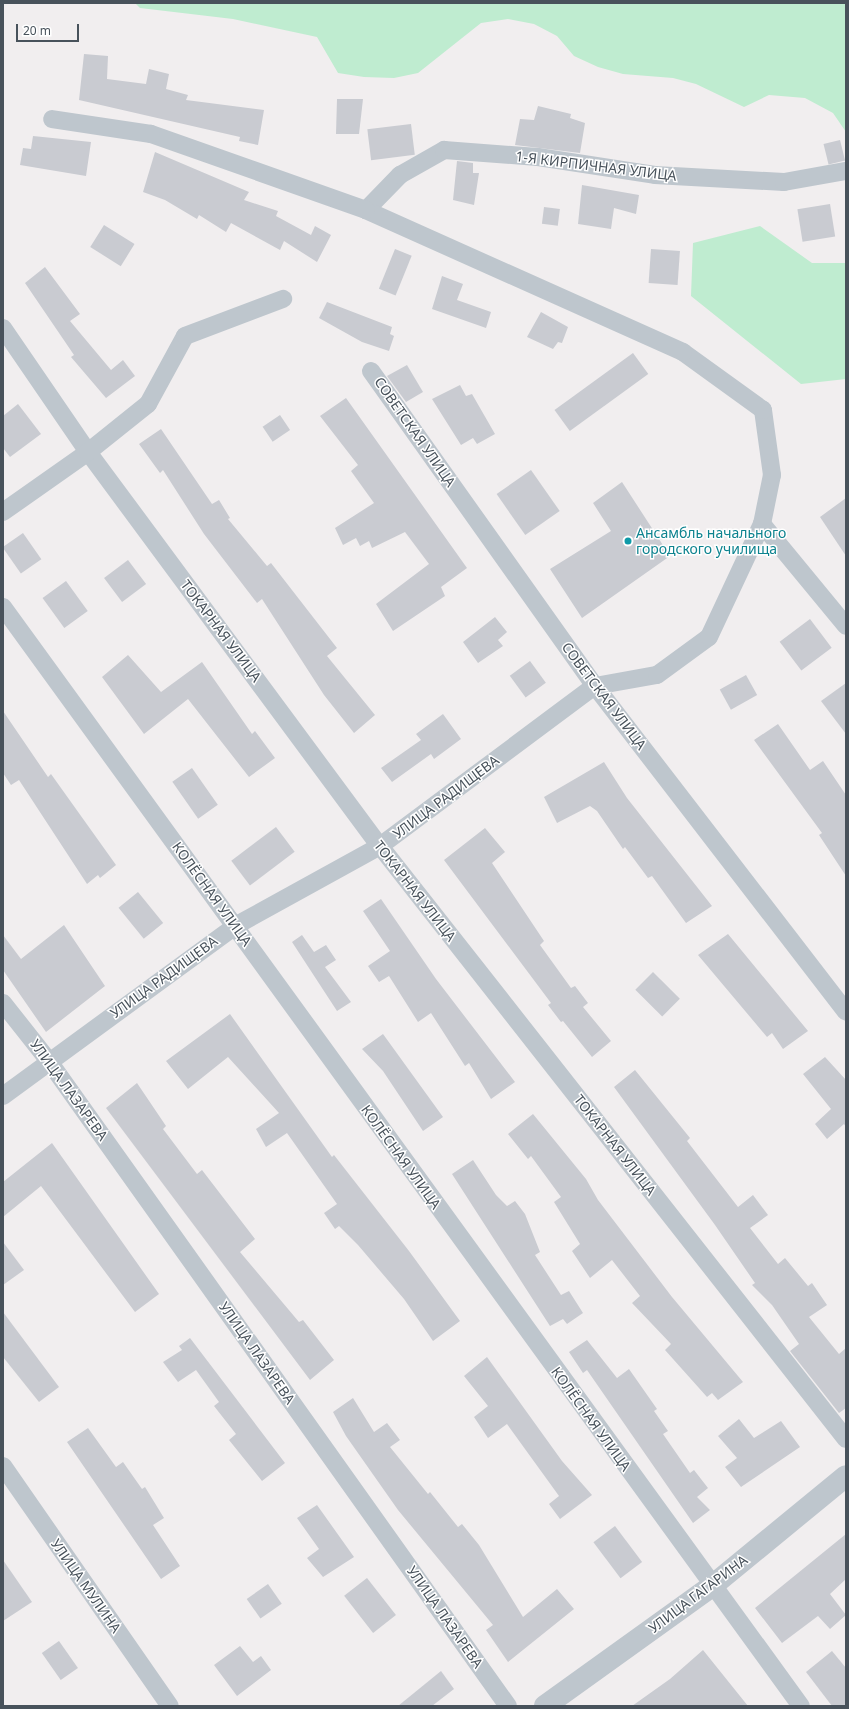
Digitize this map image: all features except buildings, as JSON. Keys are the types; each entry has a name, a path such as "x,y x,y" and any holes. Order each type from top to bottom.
{"street":[{"name":"УЛИЦА РАДИЩЕВА","path":"3,1096 48,1060 235,926 380,846 595,686 657,675 709,637 762,524 772,475 763,410 683,352 366,210 151,134 52,119"},
{"name":"1-Я КИРПИЧНАЯ УЛИЦА","path":"366,210 400,175 444,150 538,157 655,175 784,182 846,171"},
{"path":"3,512 88,452 148,404 186,336 283,298"},
{"name":"ТОКАРНАЯ УЛИЦА","path":"3,328 88,452 380,846 846,1439"},
{"name":"СОВЕТСКАЯ УЛИЦА","path":"371,371 595,686 846,1012"},
{"path":"762,524 846,626"},
{"name":"КОЛЁСНАЯ УЛИЦА","path":"3,607 712,1586 801,1706"},
{"name":"УЛИЦА ЛАЗАРЕВА","path":"3,1003 48,1060 508,1706"},
{"name":"УЛИЦА МУЛИНА","path":"3,1466 170,1706"},
{"name":"УЛИЦА ГАГАРИНА","path":"545,1706 712,1586 846,1476"}],"green space":[{"path":"135,3 846,3 846,132 833,113 805,98 769,95 744,107 696,84 673,78 623,74 598,67 574,56 557,36 534,24 508,19 481,23 418,73 394,78 364,77 338,73 317,37 233,19 140,8"},
{"path":"760,226 812,263 846,263 846,379 801,384 691,296 693,243"}],"place":[{"name":"Ансамбль начального городского училища","path":"628,541"}]}
